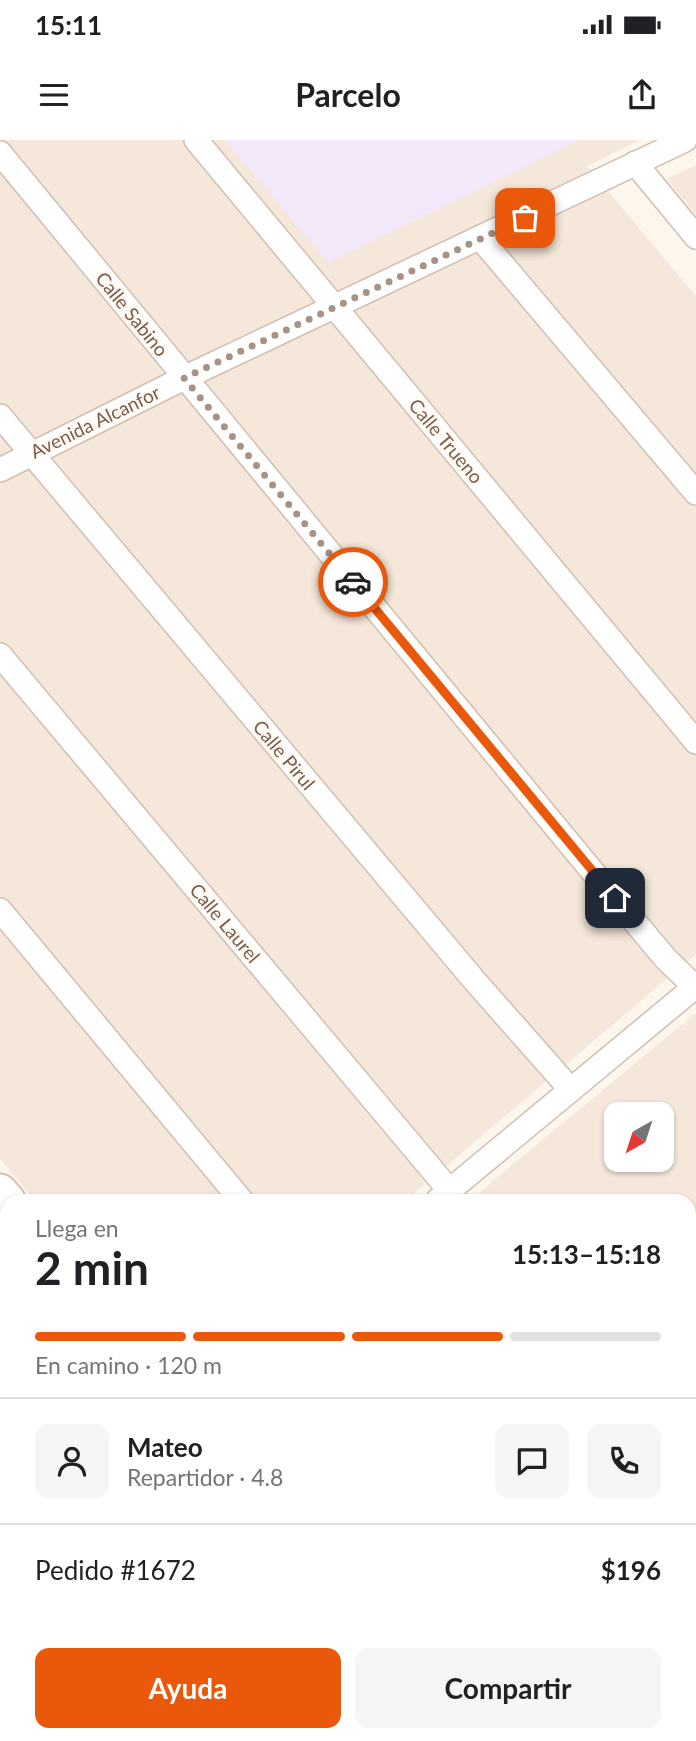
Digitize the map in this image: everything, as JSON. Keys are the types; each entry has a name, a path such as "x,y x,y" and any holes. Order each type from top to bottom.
{"street":[{"name":"Calle Trueno","path":"196,140 696,742"},
{"name":"Avenida Alcanfor","path":"0,470 184,378 685,140"},
{"name":"Calle Sabino","path":"0,153 666,959 695,987"},
{"path":"635,163 696,237"},
{"path":"481,239 696,493"},
{"name":"Calle Pirul","path":"0,416 571,1090"},
{"name":"Calle Laurel","path":"0,655 442,1194"},
{"path":"0,910 236,1194"},
{"path":"446,1194 695,987"}],"shaded area":[{"path":"0,140 640,140 587,166 696,296 696,954 413,1194 30,1194 0,1159"},
{"path":"225,140 579,140 329,263"},
{"path":"696,165 696,215 667,179"},
{"path":"696,1013 696,1194 477,1194"}],"way so far":[{"path":"353,582 184,378 525,218"}],"route":[{"path":"353,582 615,898"}]}
